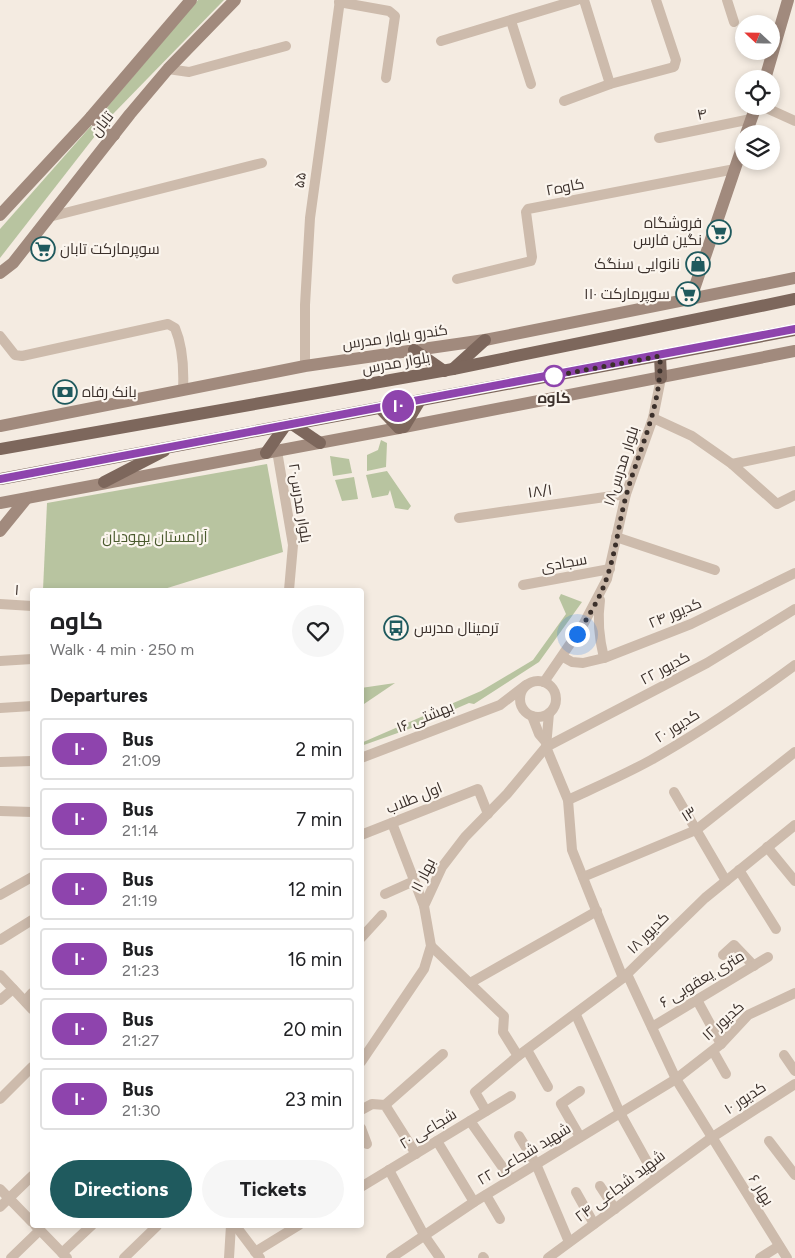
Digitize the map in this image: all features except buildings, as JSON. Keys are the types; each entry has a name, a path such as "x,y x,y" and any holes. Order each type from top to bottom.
{"main road":[{"path":"0,215 91,117 191,0"},
{"name":"تابان","path":"0,273 13,262 168,70 235,0"},
{"path":"768,70 788,0"},
{"path":"749,125 753,115"},
{"path":"91,117 114,135"},
{"path":"691,298 735,169"},
{"name":"کندرو بلوار مدرس","path":"0,426 305,366 485,340 795,278"},
{"name":"بلوار مدرس","path":"0,449 448,370 795,299"},
{"path":"0,479 178,444 382,409 795,330"},
{"path":"414,350 448,370 485,340"},
{"path":"0,503 104,482 402,428 795,351"},
{"path":"660,356 661,378"},
{"path":"402,428 419,402"},
{"path":"382,409 402,428"},
{"path":"288,425 320,443"},
{"path":"272,452 288,425"},
{"path":"104,482 178,444"},
{"path":"0,531 26,499"}],"street":[{"path":"441,42 577,0"},
{"path":"584,0 610,84"},
{"path":"564,101 610,84 676,64 656,0"},
{"path":"727,0 734,22"},
{"path":"339,1 389,11 395,16 386,78"},
{"name":"۵۵","path":"305,366 305,305 310,218 339,1"},
{"path":"511,21 531,84"},
{"path":"168,70 189,72 286,46"},
{"path":"780,114 795,121"},
{"name":"۴","path":"659,138 751,119"},
{"path":"49,217 262,162"},
{"name":"کاوه۲","path":"457,278 531,261 526,212 528,209 735,169"},
{"path":"0,336 15,356 22,356 168,324 175,328 178,335 184,370 183,390"},
{"name":"بلوار مدرس۱۸","path":"601,592 610,569 626,494 653,418 661,378"},
{"path":"653,418 692,436 732,464 777,504 795,495"},
{"path":"732,464 795,451"},
{"name":"بلوار مدرس۲۰","path":"272,452 294,545 289,588"},
{"name":"۱۸/۱","path":"459,518 626,494"},
{"path":"616,537 715,570"},
{"name":"سجادی","path":"523,585 610,569"},
{"name":"کدیور ۲۴","path":"563,657 572,662 583,663 604,658 690,624 795,573"},
{"path":"544,682 563,657 601,592"},
{"path":"601,592 597,616 598,633 604,658"},
{"name":"۱","path":"0,604 30,606"},
{"name":"کدیور ۲۲","path":"546,744 707,663 795,609"},
{"path":"0,661 30,659"},
{"name":"کدیور ۲۰","path":"568,800 649,761 683,741 750,698 795,665"},
{"path":"500,705 531,682 544,682 549,685 556,695 556,702 550,713 546,744"},
{"path":"522,708 520,696 526,685"},
{"path":"500,705 522,708 532,716 538,717 550,713"},
{"name":"۱۶ بهشتی","path":"364,757 500,705"},
{"path":"0,708 30,706"},
{"name":"بهار ۶","path":"532,716 539,734 546,744 568,800 572,850 625,976 652,1027 676,1079 710,1138 787,1258"},
{"name":"بهار ۱۱","path":"364,1055 424,969 431,946 424,906 442,867 465,837 508,794 546,744"},
{"name":"۱۳","path":"584,877 696,830 795,752"},
{"path":"0,762 30,762"},
{"name":"اول طلاب","path":"364,834 478,789 488,814"},
{"path":"674,792 726,880"},
{"path":"0,811 30,812"},
{"path":"392,823 424,906"},
{"name":"کدیور ۱۸","path":"486,1111 475,1092 518,1056 576,1015 625,976 705,898 795,825"},
{"path":"767,847 795,881"},
{"path":"739,870 776,929"},
{"path":"0,896 30,878"},
{"path":"385,894 414,881"},
{"path":"470,983 597,911"},
{"path":"364,935 382,915"},
{"path":"0,940 30,921"},
{"path":"723,955 734,945 754,966"},
{"path":"431,946 504,1016 503,1032 518,1056"},
{"name":"۶ متری یعقوبی","path":"652,1027 768,957"},
{"path":"0,975 13,989 30,1001"},
{"path":"0,1000 13,989"},
{"name":"کدیور ۱۲","path":"676,1079 717,1047 748,1015 795,993"},
{"path":"697,1000 726,1074"},
{"path":"576,1015 620,1113 656,1178"},
{"path":"527,1050 548,1087"},
{"path":"364,1108 372,1104 385,1104 443,1054"},
{"path":"784,1055 795,1071"},
{"path":"0,1099 30,1069"},
{"name":"شهید شجاعی ۲۲","path":"391,1258 486,1194 676,1079"},
{"name":"کدیور ۱۰","path":"710,1138 795,1084"},
{"path":"580,1091 561,1104 580,1137"},
{"name":"شجاعی ۲۰","path":"364,1185 510,1096"},
{"path":"385,1104 416,1154"},
{"path":"470,1121 511,1179"},
{"path":"519,1136 536,1164 569,1242"},
{"path":"364,1138 366,1144"},
{"name":"شهید شجاعی ۲۴","path":"548,1258 710,1138"},
{"path":"437,1141 474,1202"},
{"path":"769,1141 795,1175"},
{"path":"389,1170 424,1235 440,1258"},
{"path":"0,1207 30,1178"},
{"path":"600,1186 615,1209"},
{"path":"0,1189 30,1220"},
{"path":"576,1192 594,1224"},
{"path":"486,1194 500,1219"},
{"path":"11,1258 34,1228"},
{"path":"38,1228 65,1256 89,1228"},
{"path":"124,1258 155,1228"},
{"path":"229,1258 231,1228"},
{"path":"237,1228 258,1255 287,1228"},
{"path":"760,1258 779,1246"}],"green space":[{"path":"198,0 224,0 112,115 107,115 105,111 109,105"},
{"path":"91,126 98,129 95,136 0,258 0,229"},
{"path":"381,440 387,443 386,467 367,471 367,455 378,450"},
{"path":"330,456 349,459 352,473 333,476"},
{"name":"آرامستان یهودیان","path":"267,464 283,552 167,588 43,588 47,503"},
{"path":"387,471 411,506 408,510 395,508 390,490 388,495 372,498 366,475"},
{"path":"354,477 358,499 342,501 335,480"},
{"path":"561,594 582,602 539,662 474,704 469,703 409,729 364,745 364,742 481,691 533,660 566,614 559,598"},
{"path":"395,683 364,704 364,688"}],"bus line":[{"name":"۱۰","path":"0,479 178,444 382,409 795,329"}],"place":[{"name":"فروشگاه نگین فارس","path":"719,232"},
{"name":"سوپرمارکت تابان","path":"43,249"},
{"name":"نانوایی سنگک","path":"698,264"},
{"name":"سوپرمارکت ۱۱۰","path":"688,294"},
{"name":"کاوه","path":"554,376"},
{"name":"بانک رفاه","path":"65,392"},
{"name":"ترمینال مدرس","path":"396,628"}],"route":[{"path":"554,376 548,377 660,356 661,378 653,418 626,494 610,569 601,592 584,625 577,634"}]}
